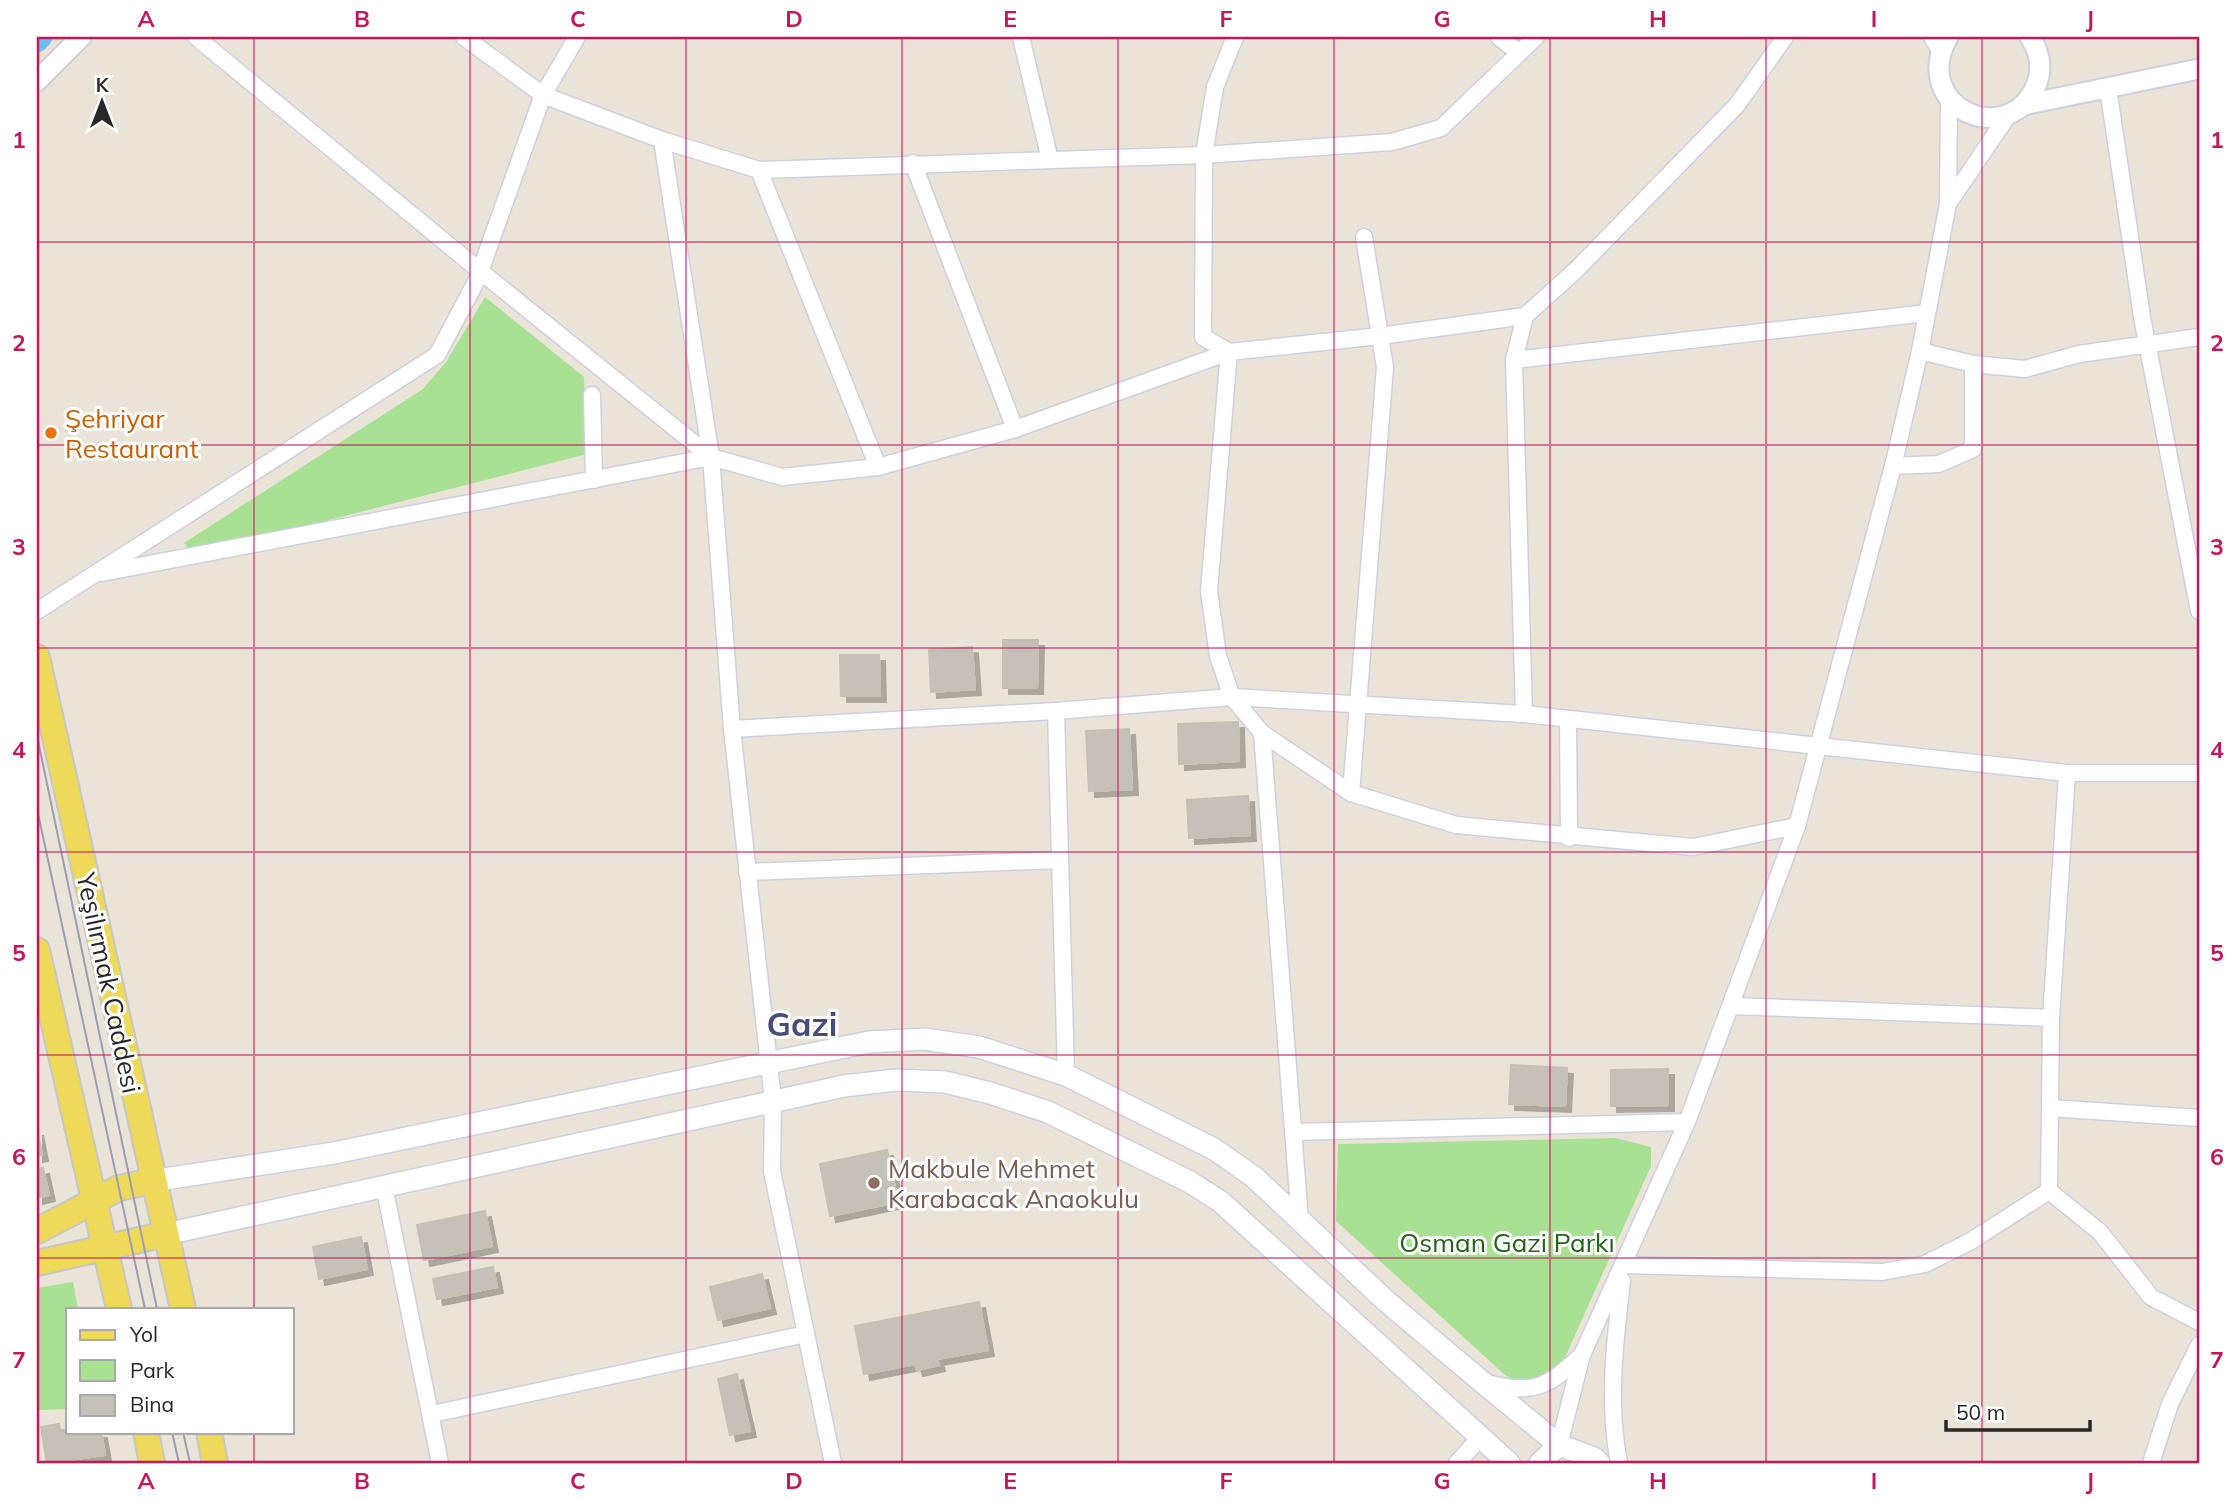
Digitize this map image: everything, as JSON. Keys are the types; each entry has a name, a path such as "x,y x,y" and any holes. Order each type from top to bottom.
{"main road":[{"name":"Yeşilırmak Caddesi","path":"37,657 152,1181 183,1308"},
{"path":"38,961 119,1308"},
{"path":"37,1231 119,1188 152,1181 334,1153 869,1042 924,1039 979,1047 1066,1075 1214,1149 1254,1177 1386,1301 1480,1381 1559,1445 1599,1463"},
{"path":"37,1263 844,1086 897,1080 945,1082 1048,1112 1190,1182 1221,1202 1479,1439 1509,1463"},
{"path":"146,1434 152,1463"},
{"path":"208,1434 215,1463"},
{"path":"1540,1463 1559,1445"}],"street":[{"path":"37,81 80,37"},
{"path":"196,37 480,271 712,457 782,477 878,467 1015,429 1229,352 1380,337 1525,316 1575,271 1737,105 1785,37"},
{"path":"464,37 543,94 662,140 759,170 1205,155 1392,142 1441,128 1536,37"},
{"path":"37,611 437,355 480,271 543,94 577,37"},
{"path":"1021,37 1050,160"},
{"path":"1229,352 1203,337 1205,155 1216,87 1236,37"},
{"path":"1499,37 1519,53"},
{"path":"1948,204 2016,110 2033,93 2039,78 2040,61 2030,37"},
{"path":"1940,41 1937,67 1940,84 1949,99 1961,110 1977,117 1993,118 2108,88 2199,69"},
{"path":"2108,88 2147,345 2199,611"},
{"path":"1559,1445 1581,1356 1687,1122 1797,826 1893,466 1920,351 1948,204 1949,99"},
{"path":"662,140 712,457 732,729 773,1101 772,1171 833,1463"},
{"path":"913,163 1015,429"},
{"path":"759,170 878,467"},
{"path":"1351,793 1385,367 1364,237"},
{"path":"1514,360 1927,313"},
{"path":"1524,714 1514,360 1525,316"},
{"path":"1920,351 1973,364 2025,369 2079,354 2199,337"},
{"path":"1229,352 1209,591 1218,656 1232,696 1262,733 1351,793 1456,825 1569,838 1693,847 1797,826"},
{"path":"1893,466 1939,464 1973,449 1973,364"},
{"path":"592,395 594,480"},
{"path":"93,574 712,457"},
{"path":"732,729 1056,711 1232,696 1524,714 2067,773 2199,773"},
{"path":"1056,711 1066,1075"},
{"path":"1568,719 1569,838"},
{"path":"1262,733 1300,1220"},
{"path":"2049,1191 2051,1018 2067,773"},
{"path":"747,872 1060,860"},
{"path":"1732,1006 2051,1018"},
{"path":"2050,1108 2199,1118"},
{"path":"1295,1132 1687,1122"},
{"path":"384,1186 440,1463"},
{"path":"1624,1265 1882,1272 1925,1264 1971,1241 2049,1191"},
{"path":"2049,1191 2100,1232 2151,1297 2199,1322"},
{"path":"1619,1463 1614,1440 1614,1351 1624,1265"},
{"path":"432,1414 806,1334"},
{"path":"2151,1463 2169,1404 2199,1346"},
{"path":"1480,1381 1508,1388 1532,1388 1553,1381 1581,1356"},
{"path":"1457,1463 1479,1439"}],"green space":[{"path":"485,297 584,377 587,454 282,532 197,557 184,543 423,389 446,362"},
{"name":"Osman Gazi Parkı","path":"1616,1138 1651,1147 1651,1166 1562,1364 1534,1382 1520,1382 1504,1374 1336,1221 1338,1144"},
{"path":"73,1282 78,1308 66,1308 66,1409 37,1410 37,1288"}],"building":[{"path":"1003,640 1038,640 1037,688 1003,688"},
{"path":"972,647 975,689 931,692 929,650"},
{"path":"840,655 879,655 880,696 841,696"},
{"path":"1238,722 1239,761 1179,764 1178,724"},
{"path":"1129,729 1132,789 1089,791 1086,731"},
{"path":"1248,796 1250,835 1189,838 1187,800"},
{"path":"1511,1065 1567,1068 1565,1106 1509,1104"},
{"path":"1668,1069 1668,1105 1611,1106 1611,1070"},
{"path":"37,1129 42,1155 37,1156"},
{"path":"887,1150 898,1202 830,1216 820,1164"},
{"path":"43,1168 49,1195 37,1198 37,1169"},
{"path":"485,1211 492,1246 424,1260 417,1225"},
{"path":"361,1237 367,1269 319,1279 313,1247"},
{"path":"493,1267 497,1287 437,1299 433,1279"},
{"path":"762,1274 770,1308 718,1320 710,1287"},
{"path":"979,1302 988,1350 937,1359 939,1365 917,1370 915,1364 864,1374 855,1326"},
{"path":"737,1374 750,1431 730,1435 718,1379"},
{"path":"59,1424 60,1430 66,1430 66,1434 101,1434 105,1455 47,1463 41,1427"}],"waterway":[{"path":"37,42 42,37"}],"tram line":[{"path":"37,736 157,1308"},
{"path":"37,809 145,1308"},
{"path":"172,1434 179,1463"},
{"path":"183,1434 190,1463"}],"place":[{"name":"Şehriyar Restaurant","path":"51,433"},
{"name":"Makbule Mehmet Karabacak Anaokulu","path":"874,1183"}],"district":[{"name":"Gazi","path":"802,1023"}]}
